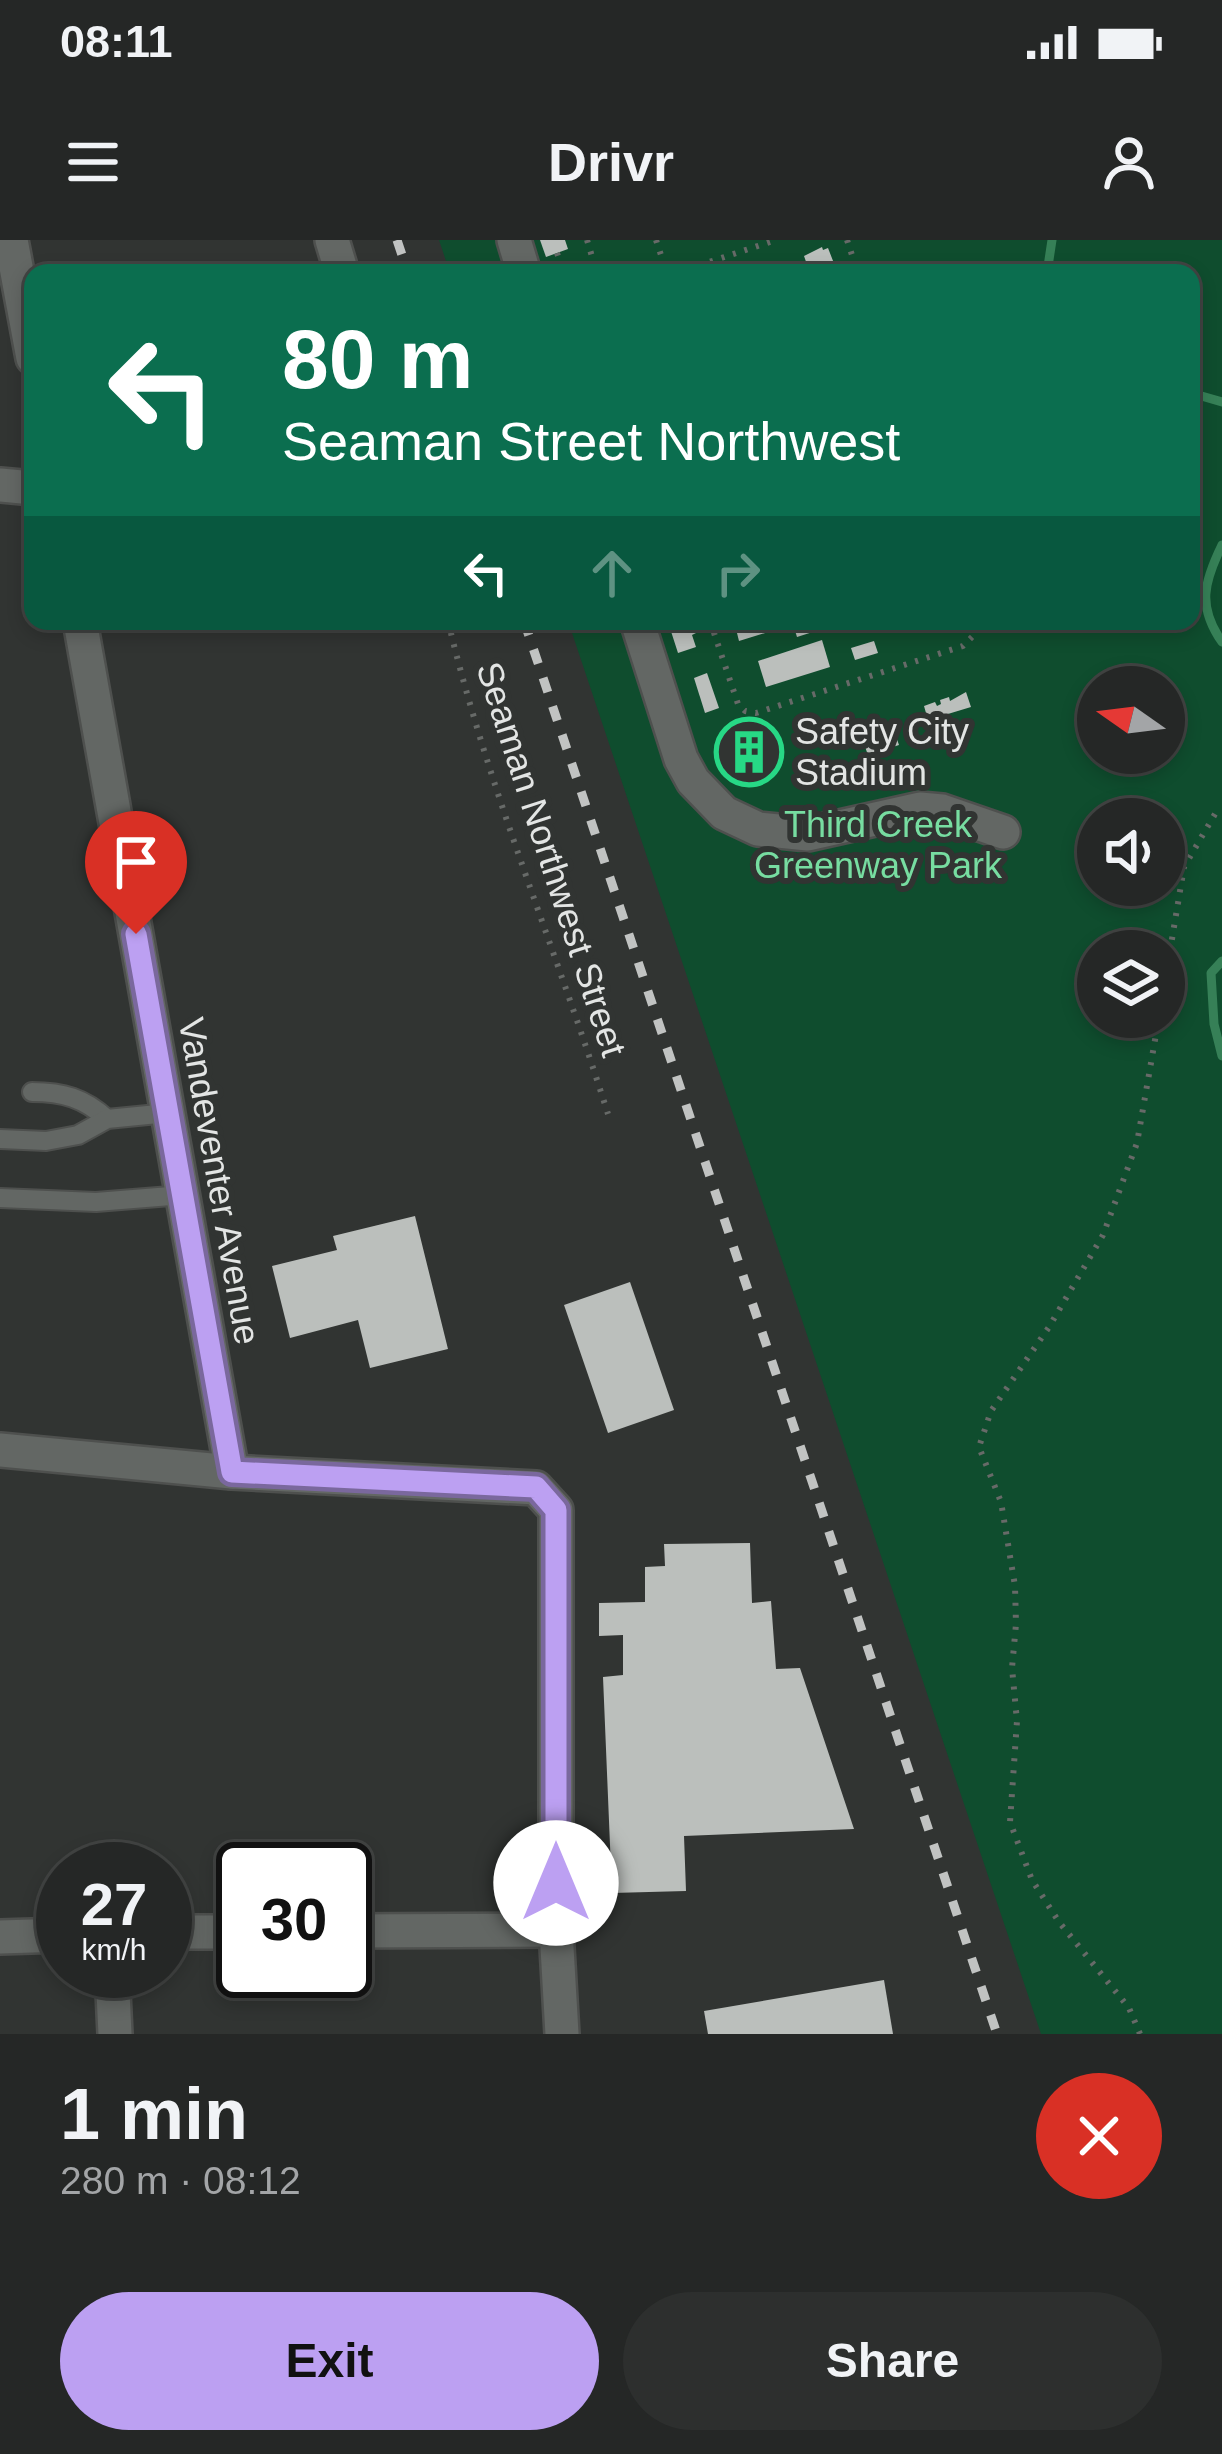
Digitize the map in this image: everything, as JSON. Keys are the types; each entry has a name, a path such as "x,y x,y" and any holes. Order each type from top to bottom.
{"street":[{"path":"11,240 24,310"},
{"name":"Vandeventer Avenue","path":"82,630 232,1472"},
{"path":"640,630 681,759 693,781 724,813 758,830 808,835 920,808 1003,832"},
{"path":"0,1450 232,1472 536,1487 556,1510 556,1930 562,2034"},
{"path":"372,1931 556,1930"},
{"path":"0,1937 36,1936"},
{"path":"113,1998 115,2034"}],"lane":[{"path":"32,1092 79,1098 107,1119"},
{"path":"0,1139 46,1141 79,1136 107,1119 168,1113"},
{"path":"0,1198 96,1202 183,1195"}],"path":[{"path":"703,264 776,240"},
{"path":"557,253 561,264"},
{"name":"Seaman Northwest Street","path":"451,630 511,836 608,1114"},
{"path":"713,630 740,707 753,713 963,646 973,630"},
{"path":"1174,930 1184,867 1215,814 1222,810"},
{"path":"1140,2034 1130,2008 1059,1922 1032,1880 1010,1822 1017,1721 1012,1668 1015,1586 1001,1502 979,1447 992,1411 1103,1235 1137,1143 1155,1038"}],"green space":[{"name":"Third Creek Greenway Park","path":"439,240 1222,240 1222,2034 1041,2034 571,630 1200,630 1200,264 447,264"}],"building":[{"path":"540,240 565,240 568,249 546,257"},
{"path":"828,248 834,264 807,264 804,256"},
{"path":"671,630 697,630 692,635 696,647 678,653"},
{"path":"736,630 775,630 739,641"},
{"path":"822,640 830,667 766,687 758,661"},
{"path":"874,641 878,653 855,660 851,648"},
{"path":"707,673 719,708 705,713 694,678"},
{"path":"966,692 971,707 928,720 924,706 935,702 937,706 940,700 949,697 950,701"},
{"path":"877,716 882,726 891,722 899,745 868,755 860,733 870,729 868,719"},
{"name":"Safety City Stadium","path":"738,730 771,741 774,755 765,768 754,767 753,771 728,761 725,744"},
{"path":"415,1216 448,1349 370,1368 358,1320 290,1338 272,1266 337,1250 333,1236"},
{"path":"630,1282 674,1410 608,1433 564,1305"},
{"path":"750,1543 752,1603 771,1601 776,1669 800,1668 854,1829 684,1836 686,1891 612,1893 603,1677 623,1675 623,1635 599,1636 599,1603 645,1602 645,1567 665,1566 664,1544"},
{"path":"884,1980 893,2034 708,2034 704,2011"}],"waterway":[{"path":"1048,264 1052,240"},
{"path":"1200,396 1222,402"},
{"path":"1222,545 1206,594 1209,617 1222,642"},
{"path":"1222,961 1211,973 1214,1024 1222,1056"}],"railway":[{"path":"397,240 405,264"},
{"path":"527,630 997,2034"}],"place":[{"name":"Safety City Stadium","path":"749,752"}],"route":[{"path":"136,934 232,1472 536,1487 556,1510 556,1883"}]}
